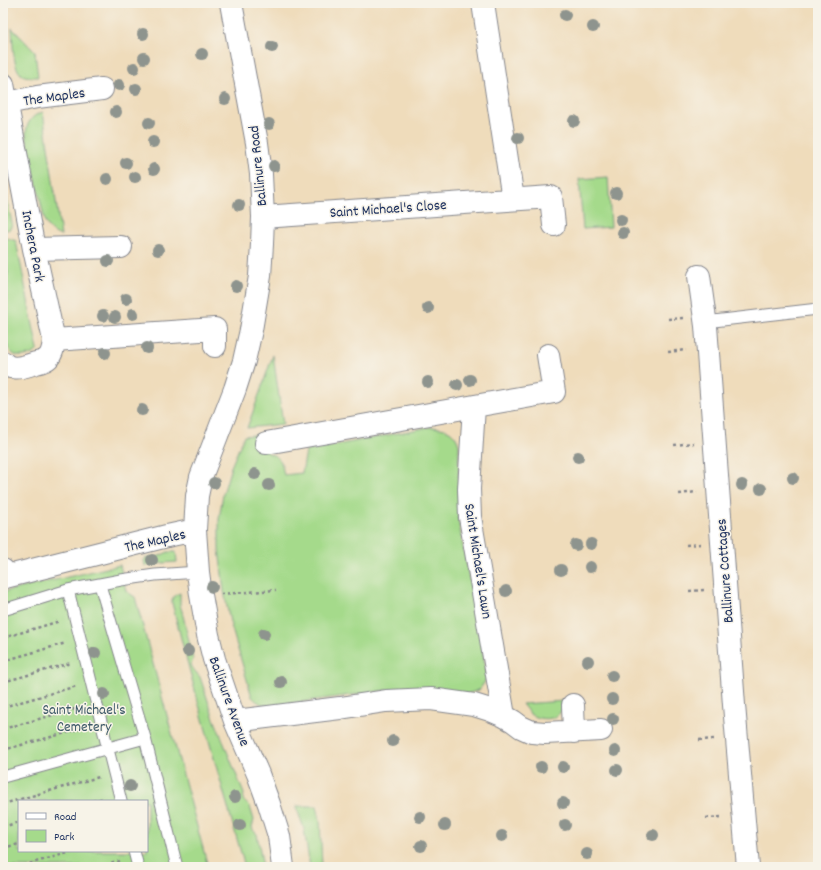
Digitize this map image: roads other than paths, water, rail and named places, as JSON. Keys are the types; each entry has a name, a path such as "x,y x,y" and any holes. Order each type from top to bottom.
{"street":[{"name":"Ballinure Road","path":"231,3 257,143 261,174 263,217 262,244 260,270 251,330"},
{"path":"483,3 513,199"},
{"name":"The Maples","path":"5,93 37,97 102,89"},
{"name":"Inchera Park","path":"5,93 34,250 54,340"},
{"name":"Saint Michael's Close","path":"263,217 551,197 554,225"},
{"path":"34,250 121,247"},
{"name":"Ballinure Cottages","path":"700,276 696,320 713,414 748,867"},
{"path":"3,362 4,364 22,368 44,361 53,351 54,340 215,329 215,346"},
{"name":"The Maples","path":"4,573 195,530 197,496 201,477 235,389 244,361 251,330"},
{"path":"266,443 554,392 548,355"},
{"name":"Saint Michael's Lawn","path":"474,406 469,489 470,517 480,568 504,716"},
{"name":"Ballinure Avenue","path":"195,530 201,595 214,659 235,720 269,804 278,836 283,867"},
{"path":"235,720 340,708 386,701 431,699 474,705 490,710 532,732 545,733 601,730"},
{"path":"573,705 574,732"}],"lane":[{"path":"696,320 818,309"},
{"path":"3,610 68,590 155,575 198,572"},
{"path":"100,585 145,738 178,867"},
{"path":"68,590 122,800"},
{"path":"3,777 145,738"}],"park label":[{"name":"Saint Michael's Cemetery","path":"84,718"}]}
